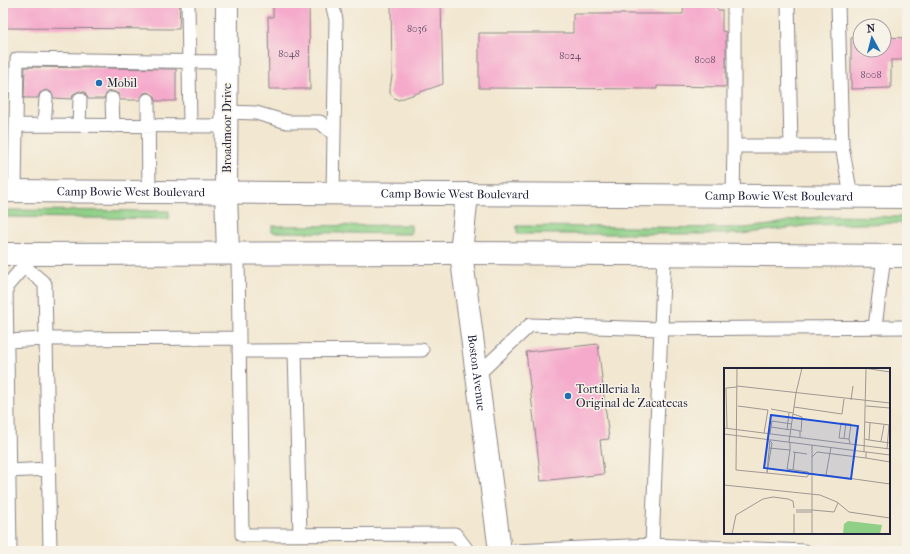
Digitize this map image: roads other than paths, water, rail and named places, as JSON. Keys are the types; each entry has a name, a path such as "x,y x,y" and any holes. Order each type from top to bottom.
{"main road":[{"name":"Broadmoor Drive","path":"227,3 226,193 233,253"},
{"name":"Camp Bowie West Boulevard","path":"9,191 907,197"},
{"name":"Boston Avenue","path":"467,194 461,253 500,551"},
{"path":"17,258 233,253 907,256"}],"lane":[{"path":"188,3 190,126"},
{"path":"332,3 336,20 334,193"},
{"path":"733,196 734,3"},
{"path":"788,3 791,146"},
{"path":"838,3 842,146 851,196"},
{"path":"9,191 16,125 17,59 48,63 147,65 189,61 227,62"},
{"path":"44,125 46,98"},
{"path":"79,125 80,99"},
{"path":"112,99 112,126"},
{"path":"148,100 149,192"},
{"path":"16,125 190,126 256,112 286,122 320,122 334,134"},
{"path":"734,146 842,146"},
{"path":"233,253 239,338 242,535 455,534 468,551"},
{"path":"652,545 664,255"},
{"path":"876,327 884,256"},
{"path":"10,551 6,287 17,258 45,284 50,551"},
{"path":"478,374 530,325 660,329 907,327"},
{"path":"6,341 46,339 239,338"},
{"path":"239,352 422,350"},
{"path":"295,351 300,535"},
{"path":"8,471 48,469"},
{"path":"514,551 652,545 805,551"}],"place":[{"name":"Mobil","path":"99,83"},
{"name":"Tortilleria la Original de Zacatecas","path":"568,396"}]}
